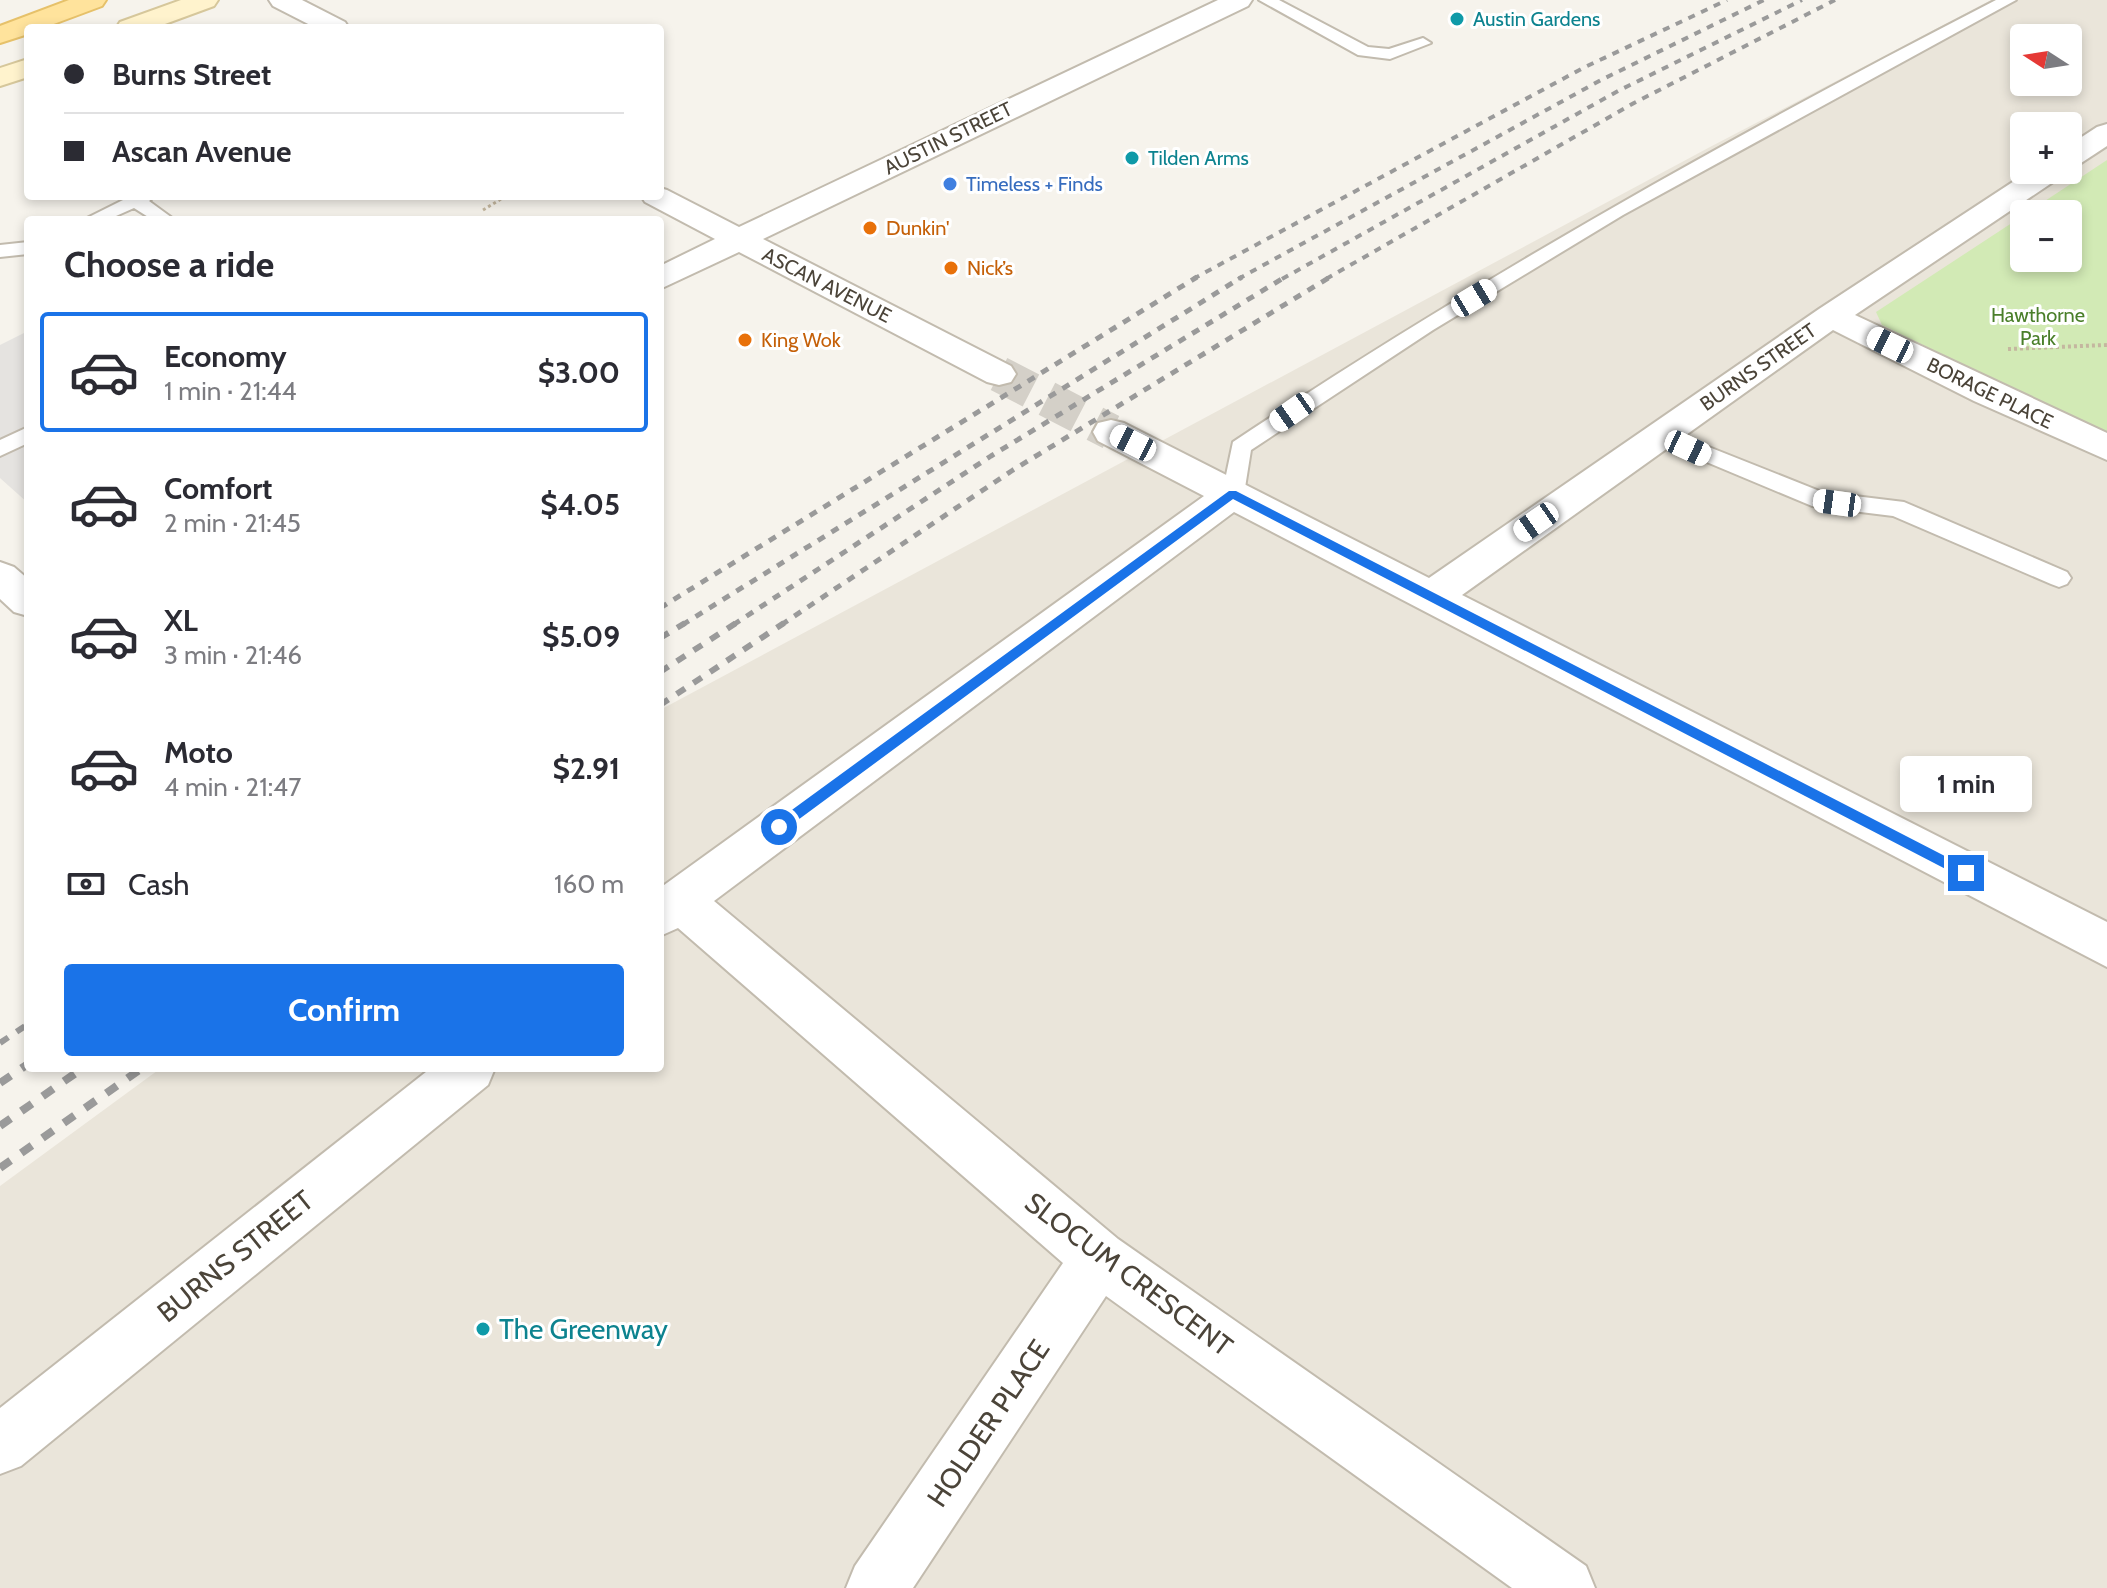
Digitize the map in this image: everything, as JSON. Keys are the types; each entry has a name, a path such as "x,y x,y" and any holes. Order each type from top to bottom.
{"main road":[{"path":"29,24 93,0"},
{"path":"0,35 24,26"}],"street":[{"path":"140,24 205,0"},
{"path":"282,0 328,24"},
{"name":"AUSTIN STREET","path":"664,277 1217,3"},
{"path":"0,78 24,69"},
{"path":"2082,150 2107,133"},
{"name":"BURNS STREET","path":"1429,598 1831,316 2030,184"},
{"name":"ASCAN AVENUE","path":"664,200 999,374"},
{"name":"BORAGE PLACE","path":"1831,316 1986,393 2107,448"},
{"path":"1111,432 2107,946"},
{"path":"670,908 1233,494"},
{"path":"0,577 24,599"},
{"path":"0,621 24,606"},
{"name":"SLOCUM CRESCENT","path":"670,908 1099,1258 1564,1588"},
{"name":"BURNS STREET","path":"0,1445 465,1072"},
{"name":"HOLDER PLACE","path":"877,1588 1099,1258"}],"lane":[{"path":"1267,0 1364,52 1390,54 1423,43"},
{"path":"1233,494 1241,447 1317,395 1578,234 1864,74 2008,0"},
{"path":"101,216 137,200"},
{"path":"143,200 161,216"},
{"path":"0,251 24,248"},
{"path":"1661,435 1820,500 1896,508 2059,578"},
{"path":"0,449 24,436"}],"path":[{"path":"483,210 499,200"},
{"path":"1995,348 2107,345"}],"shaded area":[{"path":"1991,0 2107,0 2107,1588 0,1588 0,1186 156,1072 664,1072 664,708 1710,147"},
{"path":"24,333 24,499 0,478 0,345"}],"green space":[{"name":"Hawthorne Park","path":"2107,160 2107,435 1882,325 1876,312 2010,224 2010,272 2082,272 2082,200 2046,200 2071,184 2082,184 2082,176"}],"tunnel":[{"path":"999,374 1111,432"}],"railway":[{"path":"1193,279 1583,68 1727,0"},
{"path":"1238,279 1601,80 1764,0"},
{"path":"1282,279 1618,91 1802,0"},
{"path":"1326,279 1634,103 1835,0"},
{"path":"664,606 1197,277"},
{"path":"682,625 1242,277"},
{"path":"733,625 991,456 1285,277"},
{"path":"783,623 1013,470 1330,277"},
{"path":"664,636 685,623"},
{"path":"664,669 736,623"},
{"path":"664,702 783,623"},
{"path":"0,1043 24,1027"},
{"path":"0,1083 24,1067"},
{"path":"0,1126 77,1072"},
{"path":"0,1168 136,1072"}],"place":[{"name":"Austin Gardens","path":"1457,19"},
{"name":"Tilden Arms","path":"1132,158"},
{"name":"Timeless + Finds","path":"950,184"},
{"name":"Dunkin'","path":"870,228"},
{"name":"Nick’s","path":"951,268"},
{"name":"King Wok","path":"745,340"},
{"name":"The Greenway","path":"483,1329"}],"route":[{"path":"779,827 1233,494 1966,873"}]}
